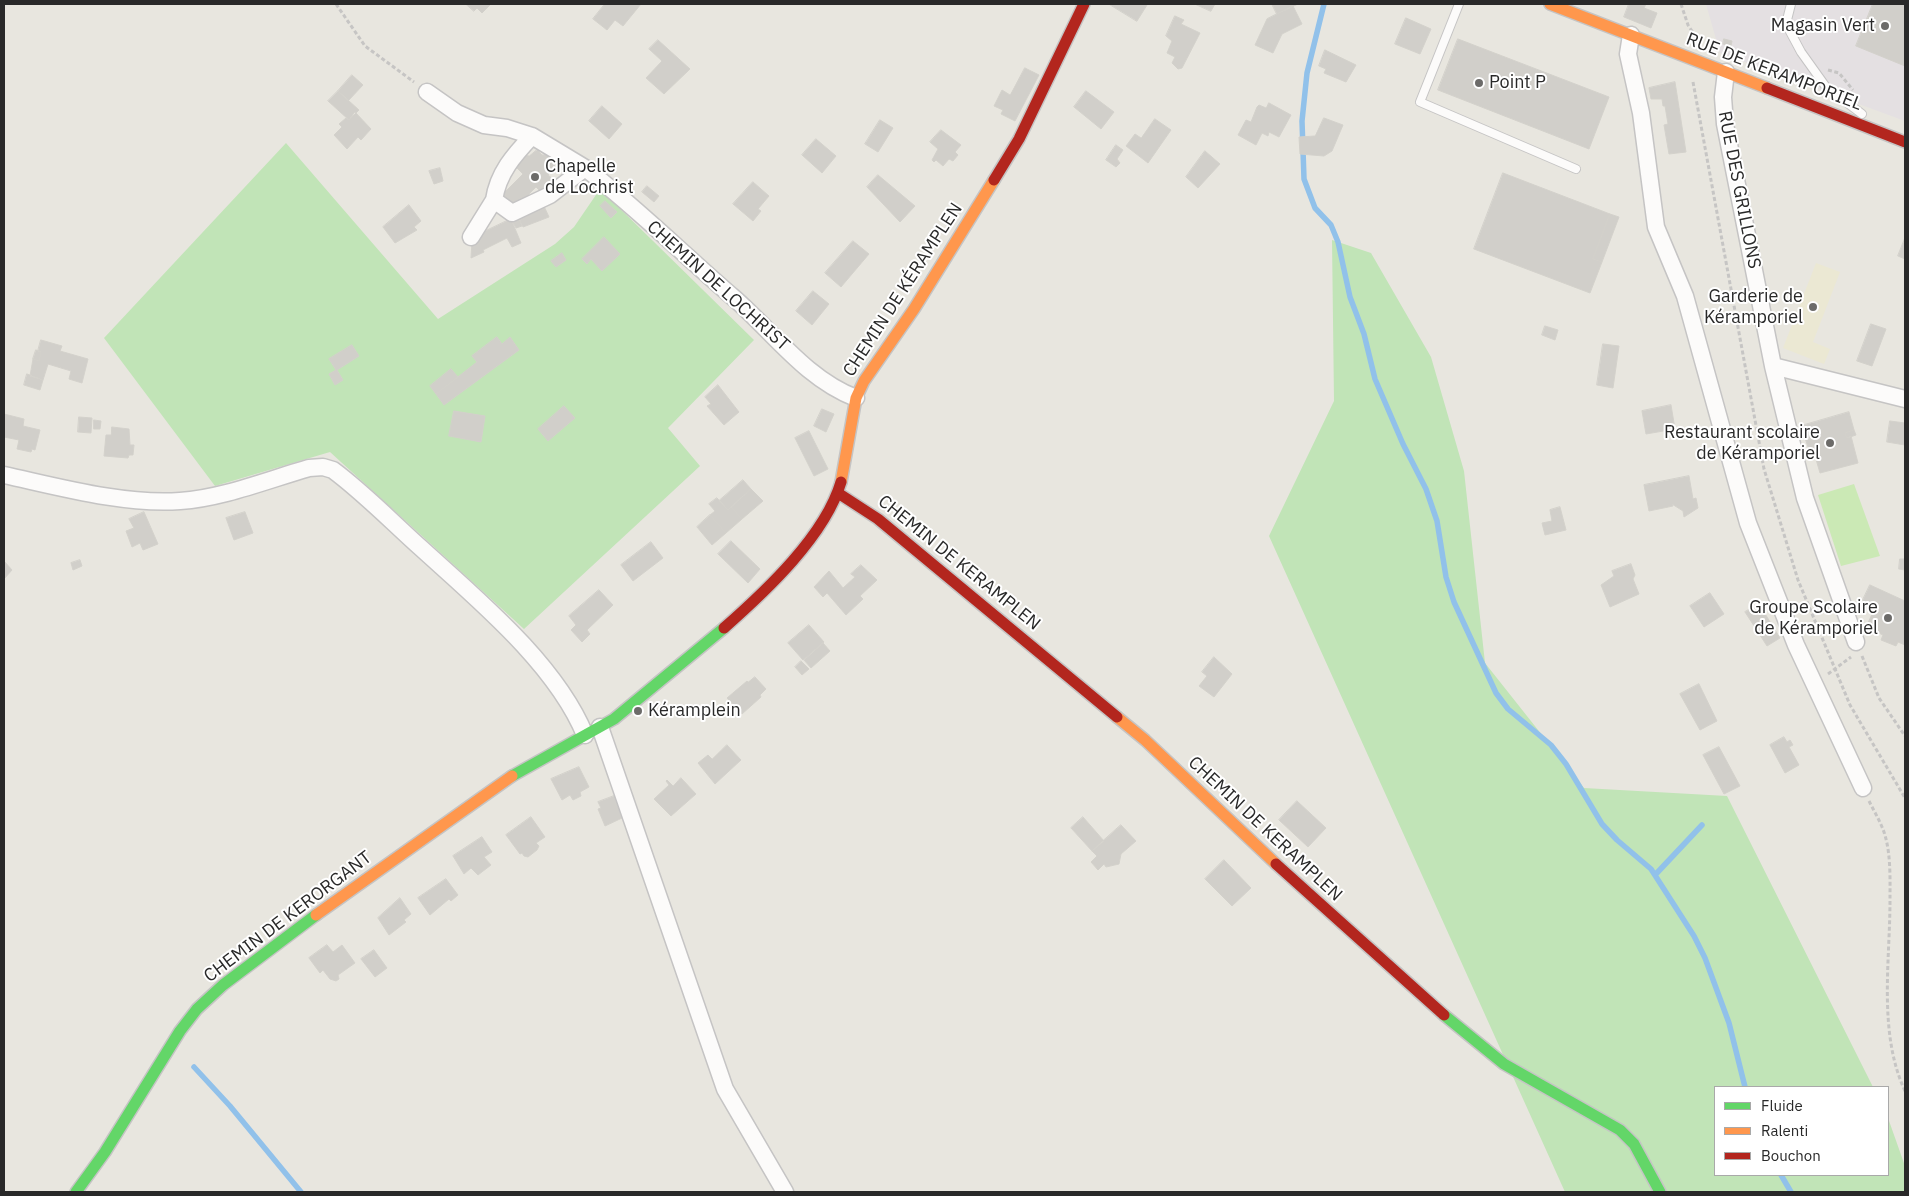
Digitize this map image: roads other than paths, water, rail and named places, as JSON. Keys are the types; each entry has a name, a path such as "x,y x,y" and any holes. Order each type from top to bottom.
{"street":[{"name":"CHEMIN DE KÉRAMPLEN","path":"600,727 649,692 749,606 815,532 838,493 845,470 856,398 864,381 914,309 1019,139 1084,4"},
{"name":"RUE DE KERAMPORIEL","path":"1550,4 1905,142"},
{"path":"1631,35 1628,54 1641,113 1656,228 1684,296 1748,523 1796,645 1863,788"},
{"name":"RUE DES GRILLONS","path":"1726,72 1723,96 1725,124 1773,366 1805,498 1858,647"},
{"name":"CHEMIN DE LOCHRIST","path":"427,92 456,113 484,125 507,128 532,136 585,168 733,297 813,373 843,393 856,398"},
{"path":"471,236 494,200 496,186 502,173 532,136"},
{"path":"494,200 512,213 550,195 585,168"},
{"path":"1773,366 1905,400"},
{"path":"4,475 104,495 165,501 202,498 308,468 323,467 333,470 464,586 512,635 570,703 585,735 600,727 725,1089 785,1192"},
{"name":"CHEMIN DE KERAMPLEN","path":"838,493 878,519 1097,699 1144,740 1265,854 1465,1034 1504,1064 1620,1130 1634,1144 1654,1176 1660,1192"},
{"name":"CHEMIN DE KERORGANT","path":"76,1192 105,1152 180,1031 197,1010 223,985 275,944 485,794 523,769 585,735"}],"lane":[{"path":"1459,4 1420,102 1576,169"},
{"path":"1790,4 1786,24 1801,52 1826,87 1860,114 1905,137"}],"waterway":[{"path":"1324,4 1307,73 1302,121 1304,179 1315,208 1331,225 1338,242 1350,297 1364,334 1375,379 1403,444 1426,489 1437,521 1446,577 1454,602 1496,693 1508,709 1551,745 1566,764 1602,824 1617,840 1651,869 1694,936 1705,958 1729,1023 1745,1086"},
{"path":"1655,875 1702,825"},
{"path":"194,1067 230,1106 301,1192"},
{"path":"1782,1176 1791,1192"}],"place":[{"name":"Magasin Vert","path":"1885,26"},
{"name":"Point P","path":"1479,83"},
{"name":"Chapelle de Lochrist","path":"535,177"},
{"name":"Garderie de Kéramporiel","path":"1813,307"},
{"name":"Restaurant scolaire de Kéramporiel","path":"1830,443"},
{"name":"Groupe Scolaire de Kéramporiel","path":"1888,618"},
{"name":"Kéramplein","path":"638,711"}]}
